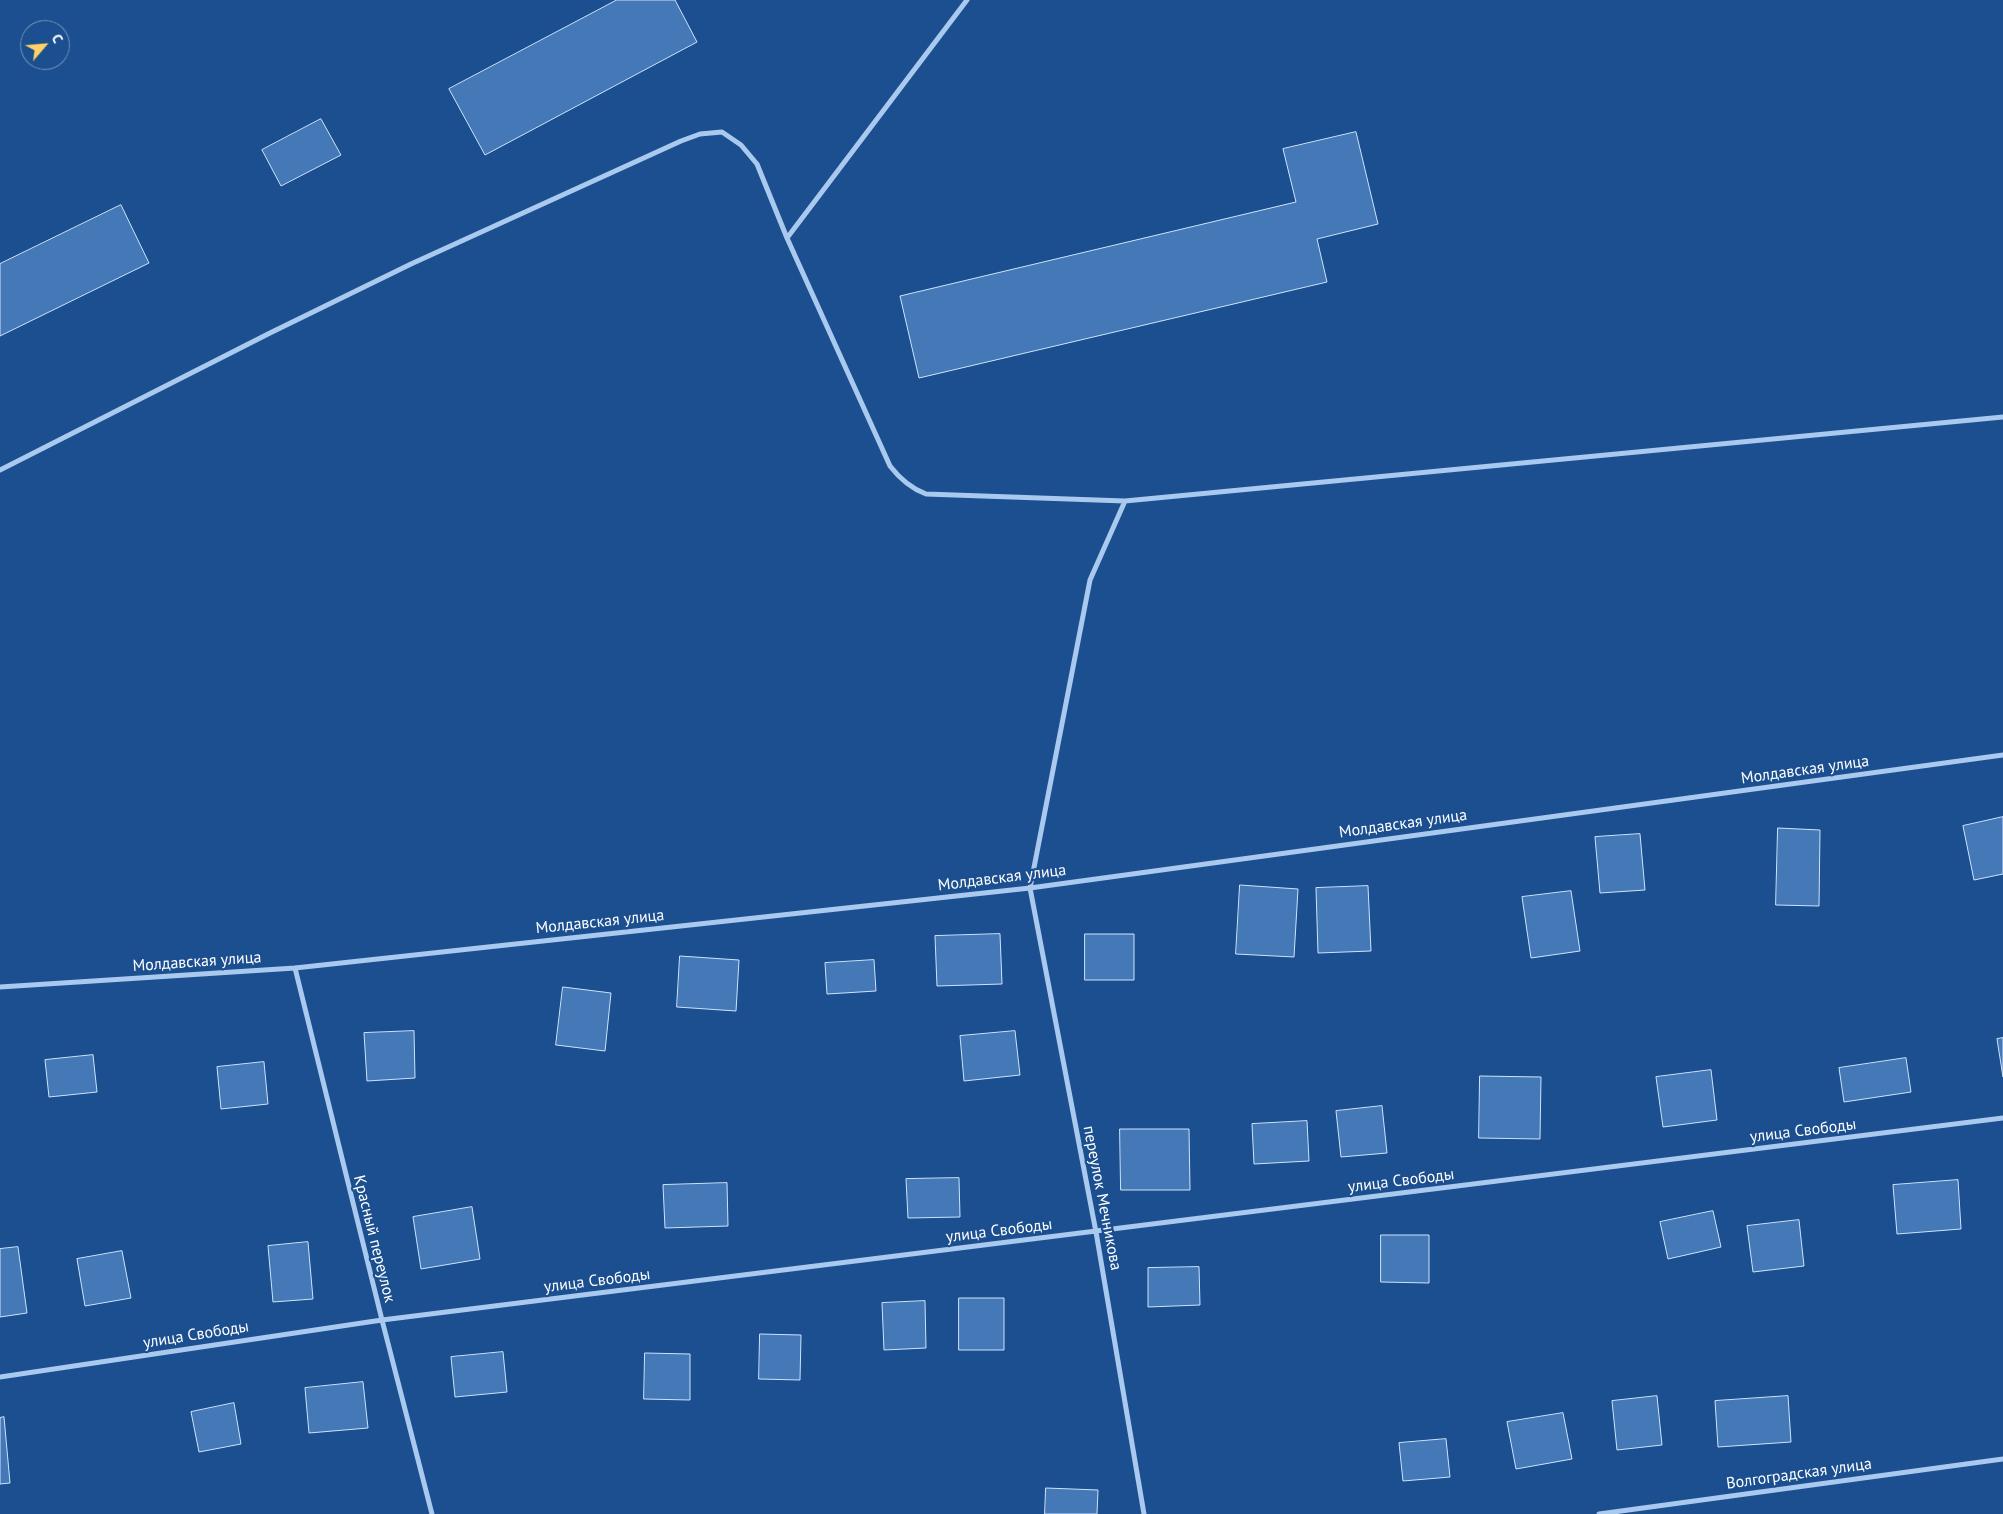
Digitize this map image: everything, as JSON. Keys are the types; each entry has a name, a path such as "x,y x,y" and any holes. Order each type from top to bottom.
{"street":[{"path":"787,238 966,0"},
{"path":"0,470 402,268 680,141 700,134 722,132 741,145 757,164 787,238 890,466 912,488 926,494 1125,501 2003,417"},
{"path":"1030,888 1090,580 1125,501"},
{"name":"Молдавская улица","path":"0,987 295,968 1030,888 2003,755"},
{"name":"переулок Мечникова","path":"1030,888 1096,1232 1144,1514"},
{"name":"Красный переулок","path":"295,968 432,1514"},
{"name":"улица Свободы","path":"0,1377 382,1320 2003,1118"},
{"name":"Волгоградская улица","path":"1599,1514 2003,1459"}],"building":[{"path":"617,0 675,0 697,42 485,155 449,89"},
{"path":"321,119 341,155 281,186 262,150"},
{"path":"1356,132 1378,224 1317,239 1327,282 919,378 900,296 1296,202 1283,149"},
{"path":"121,205 149,263 0,336 0,264"},
{"path":"2003,817 2003,874 1974,880 1963,826"},
{"path":"1778,828 1820,830 1819,906 1776,905"},
{"path":"1640,834 1645,890 1600,893 1595,837"},
{"path":"1240,885 1298,889 1294,957 1236,954"},
{"path":"1368,886 1371,951 1318,953 1316,888"},
{"path":"1571,891 1580,951 1531,958 1522,897"},
{"path":"1000,934 1002,984 937,986 935,936"},
{"path":"1085,934 1134,934 1134,980 1085,980"},
{"path":"680,956 739,960 736,1011 677,1007"},
{"path":"874,960 876,991 827,994 825,963"},
{"path":"563,987 611,993 605,1051 556,1045"},
{"path":"414,1031 415,1078 367,1081 364,1033"},
{"path":"1015,1031 1020,1075 964,1081 960,1036"},
{"path":"2003,1038 2003,1077 1997,1039"},
{"path":"93,1055 97,1092 49,1097 45,1060"},
{"path":"1906,1058 1911,1092 1844,1102 1839,1068"},
{"path":"264,1062 268,1104 221,1109 217,1067"},
{"path":"1711,1070 1717,1120 1663,1127 1656,1077"},
{"path":"1480,1076 1541,1077 1540,1139 1479,1138"},
{"path":"1382,1106 1387,1153 1341,1157 1336,1111"},
{"path":"1307,1121 1309,1161 1254,1164 1252,1124"},
{"path":"1120,1129 1189,1129 1190,1190 1121,1190"},
{"path":"959,1178 960,1217 908,1218 906,1179"},
{"path":"1958,1180 1961,1229 1897,1234 1893,1185"},
{"path":"727,1183 728,1226 665,1228 663,1185"},
{"path":"472,1207 480,1259 421,1269 413,1217"},
{"path":"1713,1211 1721,1247 1668,1259 1660,1222"},
{"path":"1799,1220 1804,1266 1753,1272 1747,1226"},
{"path":"1381,1235 1429,1235 1429,1283 1381,1282"},
{"path":"308,1242 313,1299 273,1302 268,1246"},
{"path":"18,1247 27,1313 0,1317 0,1249"},
{"path":"122,1251 131,1298 85,1306 77,1259"},
{"path":"1199,1267 1200,1305 1148,1307 1148,1268"},
{"path":"959,1298 1004,1298 1004,1350 959,1350"},
{"path":"925,1301 926,1348 884,1350 882,1303"},
{"path":"760,1334 801,1335 800,1380 759,1379"},
{"path":"503,1352 507,1392 455,1397 451,1357"},
{"path":"645,1353 690,1354 690,1400 644,1399"},
{"path":"363,1382 368,1428 309,1433 305,1388"},
{"path":"1657,1396 1662,1445 1617,1450 1612,1401"},
{"path":"1788,1396 1791,1442 1718,1447 1715,1401"},
{"path":"234,1403 241,1444 199,1452 191,1412"},
{"path":"1563,1413 1572,1459 1516,1469 1507,1422"},
{"path":"4,1417 10,1483 0,1484 0,1418"},
{"path":"1446,1439 1450,1477 1403,1481 1399,1443"},
{"path":"1046,1488 1098,1490 1097,1514 1045,1514"}]}
